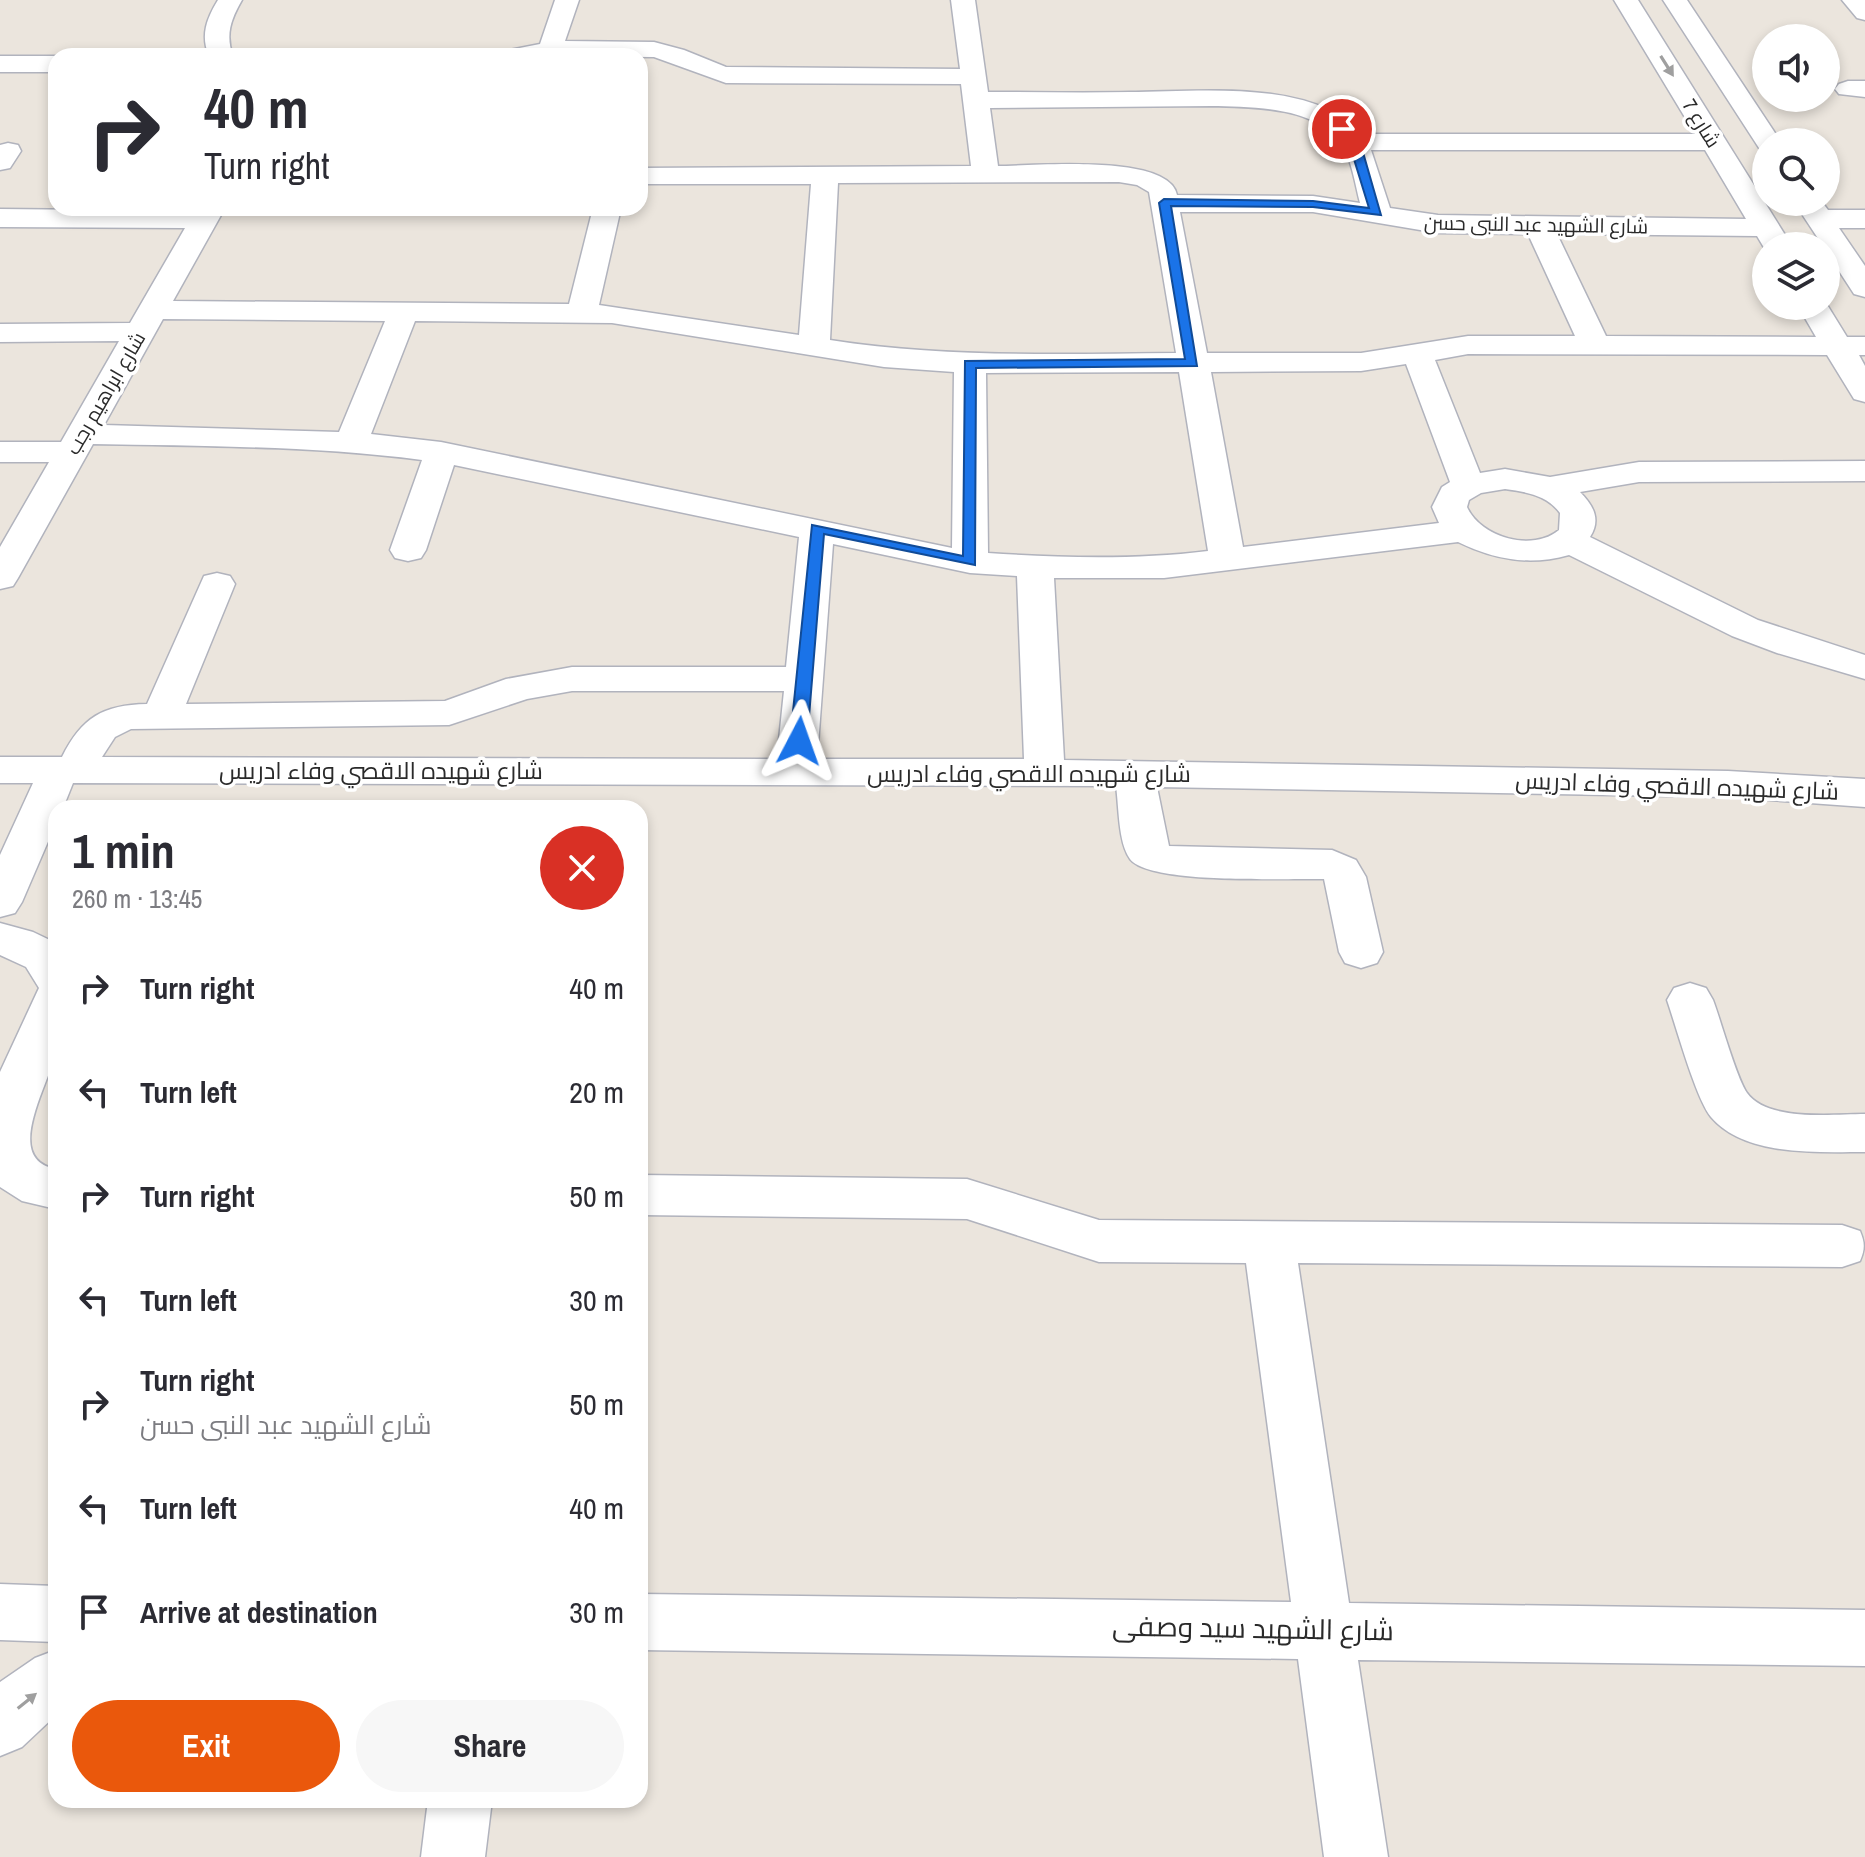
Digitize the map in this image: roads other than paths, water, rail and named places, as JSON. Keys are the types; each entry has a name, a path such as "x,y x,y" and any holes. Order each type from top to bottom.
{"street":[{"path":"219,48 216,37 218,23 230,0"},
{"path":"551,48 567,0"},
{"path":"963,0 986,175"},
{"name":"شارع 7","path":"1626,0 1768,232"},
{"name":"شارع 7","path":"1675,0 1759,128"},
{"path":"1854,0 1865,13"},
{"path":"648,51 676,56 700,70 726,75 1258,101 1301,109 1342,129 1354,142 1377,213"},
{"path":"0,64 48,64"},
{"path":"1354,142 1713,142"},
{"path":"648,176 1133,175 1162,188 1228,561"},
{"path":"814,346 825,176"},
{"name":"شارع الشهيد عبد النبى حسن","path":"1164,203 1313,204 1438,224 1752,236"},
{"path":"1840,215 1865,219"},
{"path":"0,218 104,216"},
{"name":"شارع ابراهيم رجب","path":"0,578 206,216"},
{"path":"582,313 605,216"},
{"path":"1817,216 1862,285"},
{"path":"1539,226 1595,345"},
{"path":"1840,283 1862,285"},
{"path":"352,441 404,311"},
{"path":"0,333 146,321 404,311 582,313 641,317 912,361 970,364 1361,362 1468,345 1851,346"},
{"path":"1826,320 1851,346 1865,392"},
{"path":"1417,353 1468,485"},
{"path":"970,364 970,562"},
{"path":"0,452 77,443 352,441 441,452 970,562 1035,567 1164,567 1462,531"},
{"path":"408,550 441,452"},
{"path":"1547,488 1631,472 1865,471"},
{"path":"1505,479 1547,488 1570,502 1581,519 1579,531 1570,541 1556,548 1517,551 1486,544 1462,531 1452,521 1450,500 1468,485 1505,479"},
{"path":"796,772 817,528"},
{"path":"1570,541 1745,628 1865,667"},
{"path":"1035,567 1045,773"},
{"path":"162,716 217,584"},
{"path":"52,800 67,770 93,733 103,725 131,717 424,715 449,713 520,688 572,679 804,679"},
{"name":"شارع شهيده الاقصي وفاء ادريس","path":"0,770 1134,773 1728,784 1865,793"},
{"path":"1134,773 1147,851 1157,859 1332,865 1341,870 1345,877 1361,952"},
{"path":"0,902 48,807"},
{"path":"0,939 15,941 39,952 48,962"},
{"path":"1690,1000 1727,1103 1739,1115 1770,1130 1865,1133"},
{"path":"48,1016 0,1126 2,1151 16,1172 40,1187 48,1188"},
{"path":"648,1195 967,1199 989,1204 1074,1236 1099,1241 1842,1246"},
{"path":"1269,1242 1356,1857"},
{"path":"0,1612 48,1614"},
{"name":"شارع الشهيد سيد وصفى","path":"648,1622 1865,1638"},
{"path":"0,1726 23,1702 48,1685"},
{"path":"453,1857 459,1808"}]}
